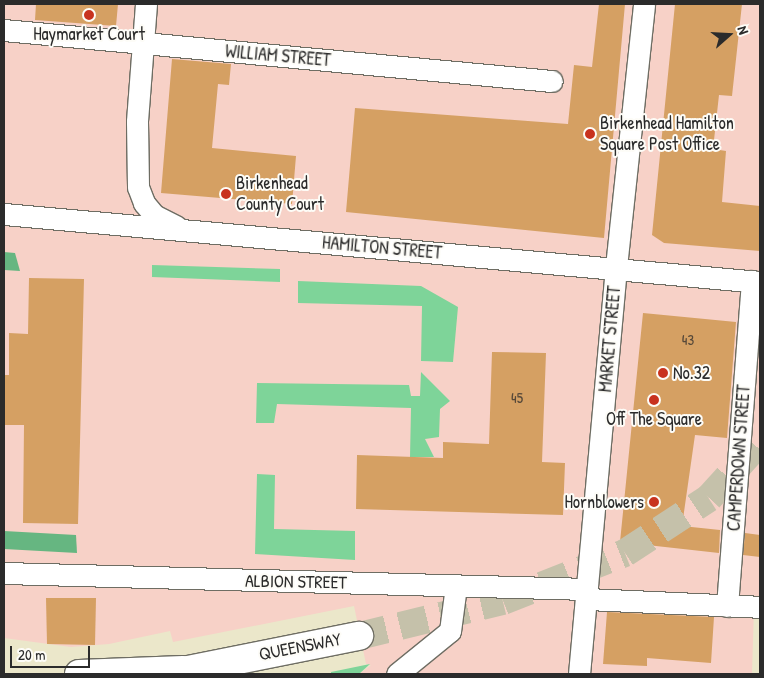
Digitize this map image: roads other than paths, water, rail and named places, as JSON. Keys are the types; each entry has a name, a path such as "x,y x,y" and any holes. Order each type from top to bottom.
{"main road":[{"name":"QUEENSWAY","path":"79,674 175,672 359,636"}],"street":[{"path":"146,4 135,164 138,188 144,203 154,215 185,231"},
{"name":"MARKET STREET","path":"579,674 616,267 644,4"},
{"name":"WILLIAM STREET","path":"4,30 552,81"},
{"name":"HAMILTON STREET","path":"4,214 616,267 756,282"},
{"name":"CAMPERDOWN STREET","path":"727,606 756,282"},
{"name":"ALBION STREET","path":"4,573 456,586 760,607"},
{"path":"397,674 450,631 456,586"}],"tunnel":[{"path":"359,636 503,601 625,553 709,498 760,442"}],"place":[{"name":"Haymarket Court","path":"89,15"},
{"name":"Birkenhead Hamilton Square Post Office","path":"590,134"},
{"name":"Birkenhead County Court","path":"226,194"},
{"name":"No.32","path":"663,373"},
{"name":"Off The Square","path":"654,400"},
{"name":"Hornblowers","path":"654,502"}]}
